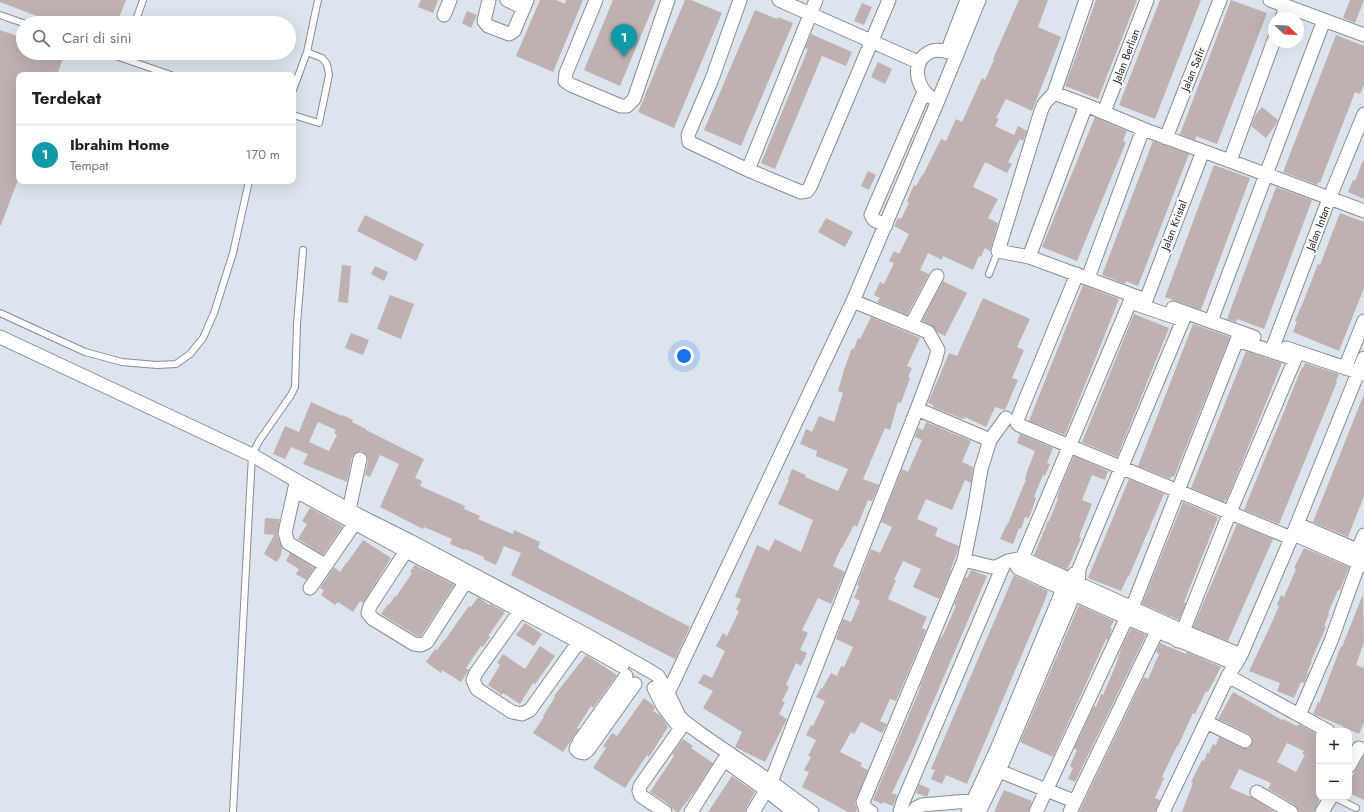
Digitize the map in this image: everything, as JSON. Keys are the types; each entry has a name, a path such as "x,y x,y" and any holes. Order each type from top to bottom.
{"street":[{"path":"444,15 450,0"},
{"path":"489,0 484,21 488,26 509,34 514,31 526,4 507,0"},
{"path":"596,0 566,74 565,81 571,85 621,106 628,106 634,99 668,0"},
{"path":"740,0 712,79 688,135 689,142 748,170 801,192 807,191 810,186 889,0"},
{"path":"779,0 918,62"},
{"path":"748,170 816,0"},
{"path":"662,688 854,301 938,103 967,0"},
{"path":"952,53 979,0"},
{"path":"1086,0 1054,92 1044,104 1041,111 998,251 1029,257 1146,300 1361,373"},
{"name":"Jalan Berlian","path":"1104,112 1147,0"},
{"name":"Jalan Safir","path":"1166,138 1220,0"},
{"path":"1270,0 1284,12"},
{"path":"1304,16 1324,20 1364,35"},
{"path":"1211,321 1324,20"},
{"path":"1230,161 1271,48"},
{"path":"938,103 924,92 918,79 918,62 933,51 952,53"},
{"path":"886,225 874,220 871,214 924,92"},
{"path":"1054,92 1166,138 1364,211"},
{"path":"1029,257 1086,105"},
{"name":"Jalan Intan","path":"1274,344 1329,199 1364,114"},
{"path":"1143,129 1082,276 1017,420 1017,423 1230,512 1294,532 1361,558"},
{"name":"Jalan Kristal","path":"1146,300 1203,151"},
{"path":"911,325 937,276"},
{"path":"753,812 769,786 917,409 938,350 928,332 854,301"},
{"path":"900,812 903,802 1069,445 1130,302 1183,320 1002,751 976,808"},
{"path":"1345,368 1364,321"},
{"path":"0,337 252,455 296,486 582,638 627,671 662,688"},
{"path":"1036,812 1129,612 1237,340 1295,359 1230,512 1180,636"},
{"path":"1163,812 1228,676 1238,660 1361,373 1364,358"},
{"path":"917,409 990,440"},
{"path":"871,812 865,808 863,802 964,560 981,469 990,440 1006,418"},
{"path":"310,588 354,516 360,460"},
{"path":"296,486 285,533 286,538 288,543 325,565"},
{"path":"354,516 406,552 469,578 520,611 582,638"},
{"path":"1299,715 1331,641 1361,558 1364,535"},
{"path":"406,552 370,606 368,613 373,619 414,644 422,645 427,642 469,578"},
{"path":"964,560 992,567 1014,562 1180,636 1238,660"},
{"path":"520,611 476,672 473,680 477,689 512,712 522,714 530,710 582,638"},
{"path":"999,771 1046,789 1072,807 1159,626"},
{"path":"627,671 658,676 662,688 679,716 682,725 724,760 812,812"},
{"path":"627,671 588,750 584,753 579,752 576,749 579,742 627,671"},
{"path":"1228,676 1323,728"},
{"path":"1206,722 1245,741"},
{"path":"682,725 769,786 794,812"},
{"path":"665,812 641,796 639,791 640,786 682,725"},
{"path":"1350,764 1357,747"},
{"path":"976,808 999,771 1002,751"},
{"path":"691,812 724,760"},
{"path":"1257,792 1291,812"},
{"path":"1322,812 1329,800"},
{"path":"913,812 919,806 936,808 976,808"}],"lane":[{"path":"137,16 143,0"},
{"path":"296,82 307,52 318,0"},
{"path":"0,15 16,21"},
{"path":"296,116 319,123 329,75 327,64 322,58 307,52"},
{"path":"134,60 164,72"},
{"path":"0,313 85,352 122,362 157,365 176,364 190,354 203,338 214,313 233,253 248,184"},
{"path":"233,812 252,455 259,441 295,387 297,324 303,250"},
{"path":"989,274 998,251"},
{"path":"1340,800 1356,808"}],"building":[{"path":"0,0 126,0 120,16 37,16 0,2"},
{"path":"421,0 438,0 433,13 418,7"},
{"path":"540,0 556,0 565,4 566,0 583,0 553,72 516,56"},
{"path":"613,0 656,0 620,86 584,70"},
{"path":"685,0 691,0 722,13 674,128 638,112"},
{"path":"1019,0 1048,0 1038,27 1061,37 1032,111 1006,99 996,118 999,119 995,126 1014,135 1018,126 1027,131 1023,141 1020,139 1008,162 1012,164 1007,173 985,162 973,187 998,199 988,218 998,223 990,251 985,248 981,257 979,256 973,270 943,256 942,260 928,253 920,270 929,274 907,315 877,302 880,298 874,295 880,282 884,284 894,263 889,261 894,251 899,254 909,234 894,226 898,218 901,219 909,203 907,201 914,185 916,186 923,175 941,139 946,141 956,119 962,122 982,78 985,80"},
{"path":"1096,0 1137,0 1098,99 1065,86"},
{"path":"1160,0 1201,0 1155,119 1119,105"},
{"path":"1231,0 1267,13 1217,144 1196,136 1195,140 1180,134"},
{"path":"1350,0 1364,0 1355,23 1343,18"},
{"path":"862,3 872,7 864,25 854,21"},
{"path":"755,10 777,19 778,17 793,23 741,146 704,130"},
{"path":"467,11 477,15 471,28 462,23"},
{"path":"0,30 16,36 16,60 62,60 58,72 16,72 16,184 0,225"},
{"path":"811,34 852,52 846,66 822,56 775,169 761,163 808,49 805,48"},
{"path":"1336,35 1364,46 1364,85 1360,94 1355,92 1320,183 1318,182 1317,185 1283,172"},
{"path":"878,62 892,69 885,84 871,77"},
{"path":"1262,107 1278,120 1266,138 1251,126 1256,114"},
{"path":"1095,117 1127,131 1123,141 1126,142 1077,261 1042,247"},
{"path":"1153,141 1189,154 1138,286 1126,281 1125,284 1102,275"},
{"path":"1363,160 1364,199 1348,192 1353,180 1355,181"},
{"path":"1214,165 1250,178 1201,310 1165,297"},
{"path":"868,171 876,175 869,190 861,186"},
{"path":"1276,187 1312,200 1264,329 1237,319 1236,322 1227,319"},
{"path":"1340,213 1364,222 1364,288 1339,351 1293,332 1297,322 1295,321 1318,264 1320,265"},
{"path":"365,215 424,244 416,261 357,231"},
{"path":"826,218 853,232 845,247 818,232"},
{"path":"342,265 351,266 348,303 338,302"},
{"path":"375,266 388,272 384,281 371,274"},
{"path":"943,281 967,293 945,336 937,332 931,325 922,321"},
{"path":"1083,285 1119,299 1065,435 1029,421"},
{"path":"390,295 414,304 401,339 377,329"},
{"path":"983,298 1030,319 1017,347 1024,350 1012,378 1018,380 1005,410 995,407 986,427 965,417 965,419 962,419 933,407 933,405 928,403 949,353 957,356"},
{"path":"1134,314 1169,328 1117,457 1082,442"},
{"path":"871,317 920,338 907,366 912,368 901,403 898,402 890,430 885,428 863,479 879,485 872,501 868,500 857,527 854,525 833,566 845,572 831,604 818,598 802,630 808,633 800,650 807,653 801,666 796,663 786,685 789,687 782,701 785,702 779,714 787,719 765,762 735,747 742,732 703,708 713,691 698,683 704,674 712,678 725,651 716,646 723,633 727,636 739,611 736,610 741,599 735,597 757,545 769,551 775,539 801,552 813,520 778,504 789,480 788,479 792,469 806,475 805,477 838,491 848,469 816,456 817,451 800,444 806,429 812,432 819,416 834,422 843,393 838,391 844,370 852,348 854,349 858,338 860,339"},
{"path":"1193,324 1230,337 1174,477 1172,476 1170,479 1138,466"},
{"path":"351,333 369,340 363,355 345,348"},
{"path":"1246,351 1282,363 1226,501 1225,500 1224,502 1191,488"},
{"path":"1305,363 1339,374 1279,524 1244,510 1302,367 1303,368"},
{"path":"1364,394 1364,496 1348,537 1313,522"},
{"path":"311,402 353,420 352,422 366,430 424,459 415,478 422,481 420,486 465,506 464,509 480,516 478,519 513,534 514,530 540,542 538,548 690,627 675,659 511,575 521,553 504,546 496,565 483,559 484,557 450,544 452,539 424,527 423,529 380,507 399,464 380,455 370,477 365,475 368,461 367,456 362,451 357,452 352,457 347,482 303,464 308,454 291,447 285,459 273,454 285,426 299,432","holes":["318,422 336,430 334,433 337,435 329,451 309,442"]},
{"path":"926,422 971,441 962,462 973,467 971,483 965,480 952,510 926,499 917,519 938,528 935,536 959,546 951,571 939,599 913,587 921,569 903,561 894,580 896,580 888,599 927,617 922,628 926,630 896,701 890,699 880,721 887,724 882,733 861,722 854,734 851,732 840,752 862,763 860,766 868,770 856,799 856,812 848,812 802,787 809,772 804,770 811,757 808,756 816,740 806,735 811,725 813,726 825,701 816,697 831,673 837,676 841,666 844,667 853,647 836,639 843,619 851,622 860,601 854,598 859,586 857,585 871,549 880,553 892,527 881,522 902,469 908,472 922,440 915,437 918,428 923,430"},
{"path":"1020,434 1053,448 1047,463 1050,464 1045,476 1043,475 1034,497 1036,498 1029,518 1025,517 1021,529 1019,528 1013,544 1000,539 1008,524 1026,480 1028,469 1035,451 1017,443"},
{"path":"1074,456 1108,471 1105,480 1092,475 1082,500 1092,504 1079,537 1081,538 1067,570 1034,555 1058,499 1061,486"},
{"path":"1129,479 1164,494 1129,576 1121,591 1088,578"},
{"path":"1183,502 1218,517 1184,602 1186,603 1179,620 1142,604"},
{"path":"310,508 343,526 323,555 298,539 307,524 302,521"},
{"path":"265,518 280,519 277,535 282,547 281,555 277,562 264,554 274,535 264,534"},
{"path":"1237,524 1273,539 1228,641 1193,627"},
{"path":"363,540 391,558 363,603 360,601 353,612 338,602 335,605 321,595 324,590 320,588 334,567 340,572"},
{"path":"1304,548 1349,567 1340,590 1338,590 1328,613 1329,614 1324,626 1326,627 1311,661 1308,674 1304,683 1301,682 1294,698 1277,691 1280,683 1249,671 1279,606 1277,605 1281,595 1284,597 1296,569 1294,568"},
{"path":"290,553 314,568 306,580 296,574 299,569 286,561"},
{"path":"415,565 454,585 420,637 381,614 395,596 396,597 412,573 410,572"},
{"path":"971,570 987,576 913,749 892,793 897,795 893,806 883,802 882,804 873,800 941,636 942,637 956,606 954,605 965,578 967,578"},
{"path":"1014,575 1048,591 1045,600 967,784 946,775 942,784 931,779 935,770 931,769"},
{"path":"1363,594 1364,642 1356,665 1364,668 1364,723 1359,734 1352,731 1352,728 1345,728 1313,714 1319,700 1319,704 1341,646 1342,647"},
{"path":"478,597 489,605 490,604 505,612 488,636 490,637 483,647 481,646 466,668 469,670 461,682 442,670 441,673 426,662 435,649 437,650 445,640 469,606 471,607"},
{"path":"1079,605 1114,621 1110,628 1112,629 1108,640 1106,639 1053,757 1020,742"},
{"path":"525,623 542,634 534,646 516,635"},
{"path":"1131,628 1146,635 1075,782 1068,779 1073,768 1070,766 1077,750 1074,749 1094,706 1096,707 1101,694 1103,695 1122,646"},
{"path":"1160,643 1186,654 1187,652 1221,667 1208,692 1206,691 1195,714 1193,713 1162,777 1164,778 1155,798 1160,800 1155,812 1079,812 1144,677 1148,679 1159,654 1156,652"},
{"path":"540,646 555,656 535,684 533,683 520,704 503,693 502,695 488,685 500,665 497,663 503,654 525,669"},
{"path":"586,655 617,675 593,708 591,706 577,728 579,729 563,752 533,733 544,717 543,716 555,697 554,696"},
{"path":"1233,692 1282,720 1283,719 1297,726 1299,724 1316,733 1316,800 1319,801 1314,812 1299,812 1295,805 1268,789 1271,783 1239,769 1230,788 1251,797 1275,812 1182,812 1193,783 1191,782 1202,760 1204,761 1213,744 1216,745 1219,737 1242,748 1249,748 1252,744 1252,737 1249,734 1218,719","holes":["1287,743 1304,751 1302,754 1305,755 1296,772 1277,762"]},
{"path":"644,698 653,705 655,708 653,711 661,716 668,727 649,757 647,755 625,788 593,768 606,748 603,746 612,733 617,736"},
{"path":"683,739 693,746 691,748 713,763 695,791 679,812 676,812 667,803 650,792 674,756 672,754"},
{"path":"1364,755 1364,800 1352,794 1352,777"},
{"path":"732,776 755,792 745,812 708,812"},
{"path":"919,784 930,789 927,797 916,793"},
{"path":"1004,790 1032,801 1028,812 994,812"}],"place":[{"name":"Ibrahim Home","path":"624,57"}]}
